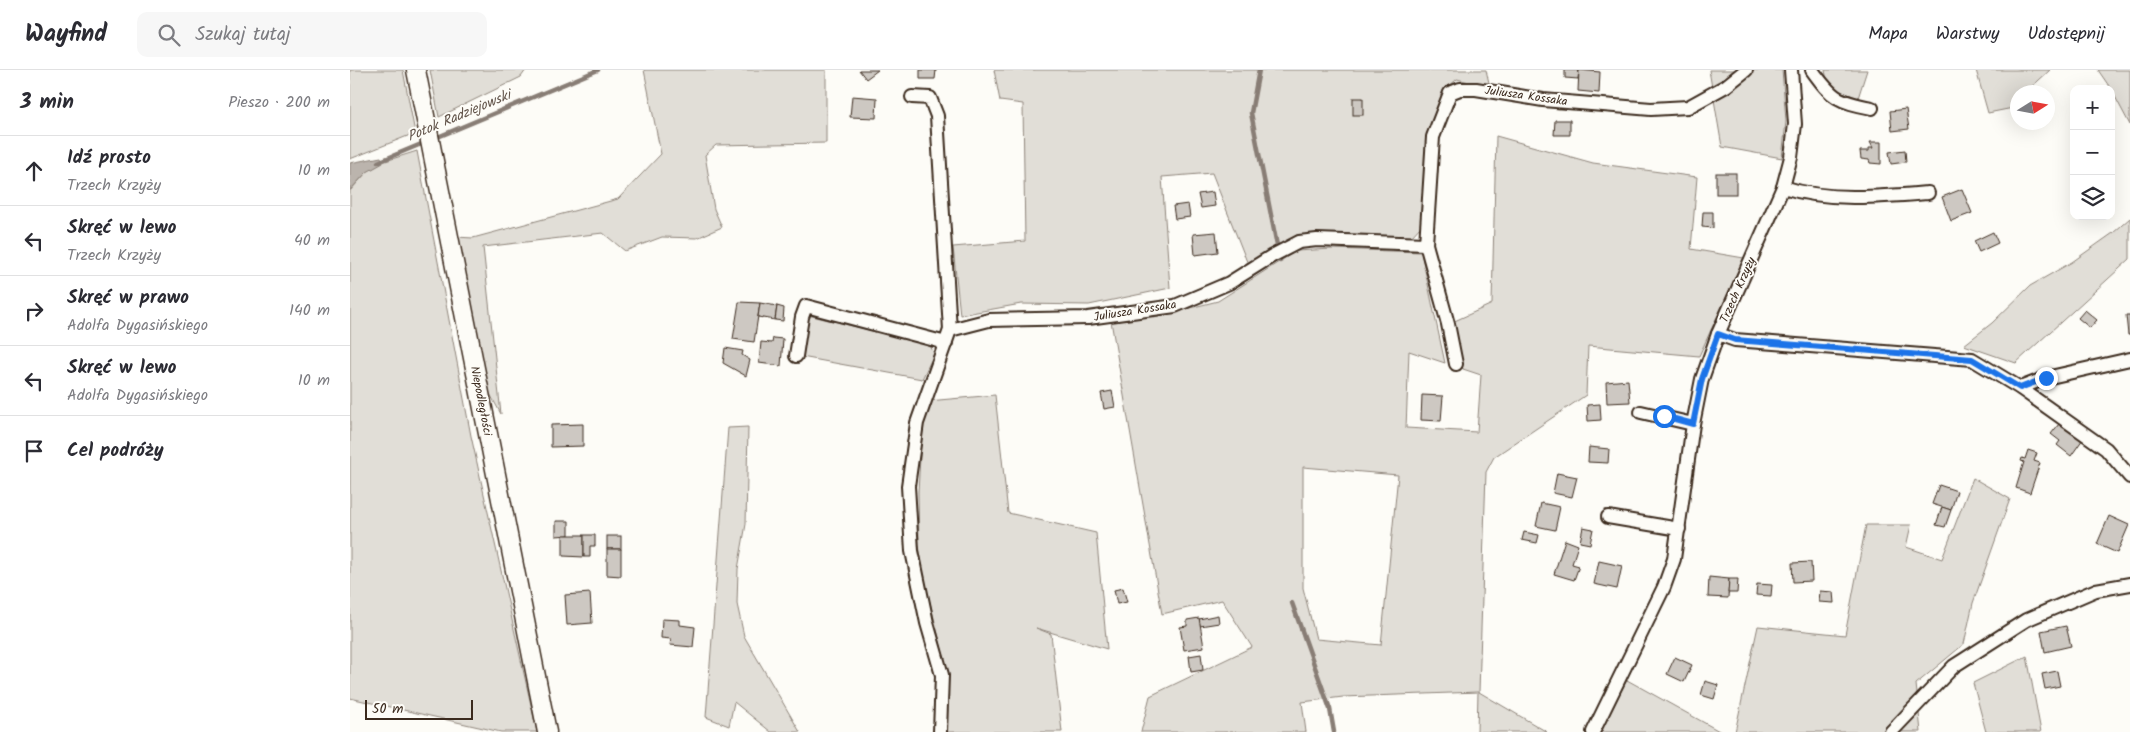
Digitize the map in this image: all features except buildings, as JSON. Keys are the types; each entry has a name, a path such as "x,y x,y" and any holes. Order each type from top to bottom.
{"street":[{"name":"Niepodległości","path":"416,70 547,732"},
{"name":"Juliusza Kossaka","path":"1456,364 1448,324 1426,244 1434,137 1450,93 1460,89 1476,89 1543,100 1651,109 1688,107 1726,86 1746,70"},
{"name":"Trzech Krzyży","path":"1593,732 1664,587 1674,559 1693,424 1702,379 1718,334 1783,188 1791,158 1796,124 1791,70"},
{"path":"1812,70 1825,88 1842,102 1872,108"},
{"path":"912,97 930,98 937,116 950,330 917,423 908,486 912,551 927,623 942,676 940,732"},
{"path":"1783,188 1805,193 1842,196 1880,197 1928,193"},
{"name":"Juliusza Kossaka","path":"950,330 989,320 1088,318 1175,306 1230,283 1272,256 1299,242 1317,240 1426,244"},
{"path":"796,356 802,317 806,306 946,342"},
{"path":"1718,334 1735,340 1972,359 2020,388 2106,449 2130,477"},
{"path":"2020,388 2046,378 2130,359"},
{"path":"1640,412 1693,424"},
{"path":"1608,517 1679,529"},
{"path":"1891,732 1954,666 2026,620 2096,590 2130,584"}],"shaded area":[{"path":"350,70 403,70 415,133 350,159"},
{"path":"430,70 526,70 521,77 439,117"},
{"path":"644,70 826,70 826,143 716,145 705,155 714,209 722,227 697,238 662,237 625,251 603,233 483,247 501,414 484,383 456,237 473,238 618,199 661,154"},
{"path":"994,70 1486,70 1490,87 1457,79 1445,90 1428,153 1421,226 1411,237 1304,235 1249,267 1212,173 1162,177 1170,288 1089,305 1021,304 960,315 953,247 1025,241 1023,104 1000,101"},
{"path":"1709,70 1782,70 1786,121 1782,158 1722,147"},
{"path":"1825,70 1867,70 1858,98 1828,86"},
{"path":"1976,70 2050,70 2034,85 2010,85 2010,109 1988,113"},
{"path":"2098,70 2130,70 2130,125 2115,97 2115,85 2108,85"},
{"path":"1496,136 1593,163 1697,177 1691,249 1744,258 1699,356 1588,346 1586,395 1494,457 1486,472 1479,692 1547,732 1477,732 1478,692 1343,697 1302,702 1306,732 1141,732 1150,696 1252,647 1222,600 1162,614 1111,321 1149,315 1154,317 1218,301 1296,251 1332,249 1421,252 1445,363 1409,351 1406,428 1477,432 1481,375 1463,369 1448,324 1492,304","holes":["1303,467 1398,475 1381,645 1316,639 1303,588"]},
{"path":"417,151 471,436 537,732 501,732 350,698 350,191 373,165"},
{"path":"381,157 383,163 367,172 350,190 350,163"},
{"path":"2130,218 2130,259 2016,363 1964,345 1992,323 2030,286 2072,262 2113,233"},
{"path":"808,315 930,345 934,354 922,379 796,356"},
{"path":"995,395 1008,513 1096,533 1107,649 1036,628 1051,634 1062,732 945,732 948,673 924,579 919,545 918,491 922,426 928,401"},
{"path":"748,427 746,524 738,569 737,604 744,636 800,732 771,732 734,702 729,726 706,717 728,428"},
{"path":"1973,478 2010,499 1973,603 1964,644 1916,684 1921,732 1735,732 1758,626 1845,635 1866,525 1911,525 1906,547 1942,559"},
{"path":"2027,656 2041,732 1986,732 1973,683"},
{"path":"1627,680 1721,732 1600,732"}],"waterway":[{"name":"Potok Radziejowski","path":"433,139 598,70"},
{"path":"1259,70 1251,113 1280,261"},
{"name":"Potok Radziejowski","path":"378,162 426,142"},
{"path":"1292,603 1330,709 1334,732"}],"route":[{"path":"1664,416 1693,424 1702,379 1718,334 1735,340 1972,359 2020,388 2046,378"}]}
